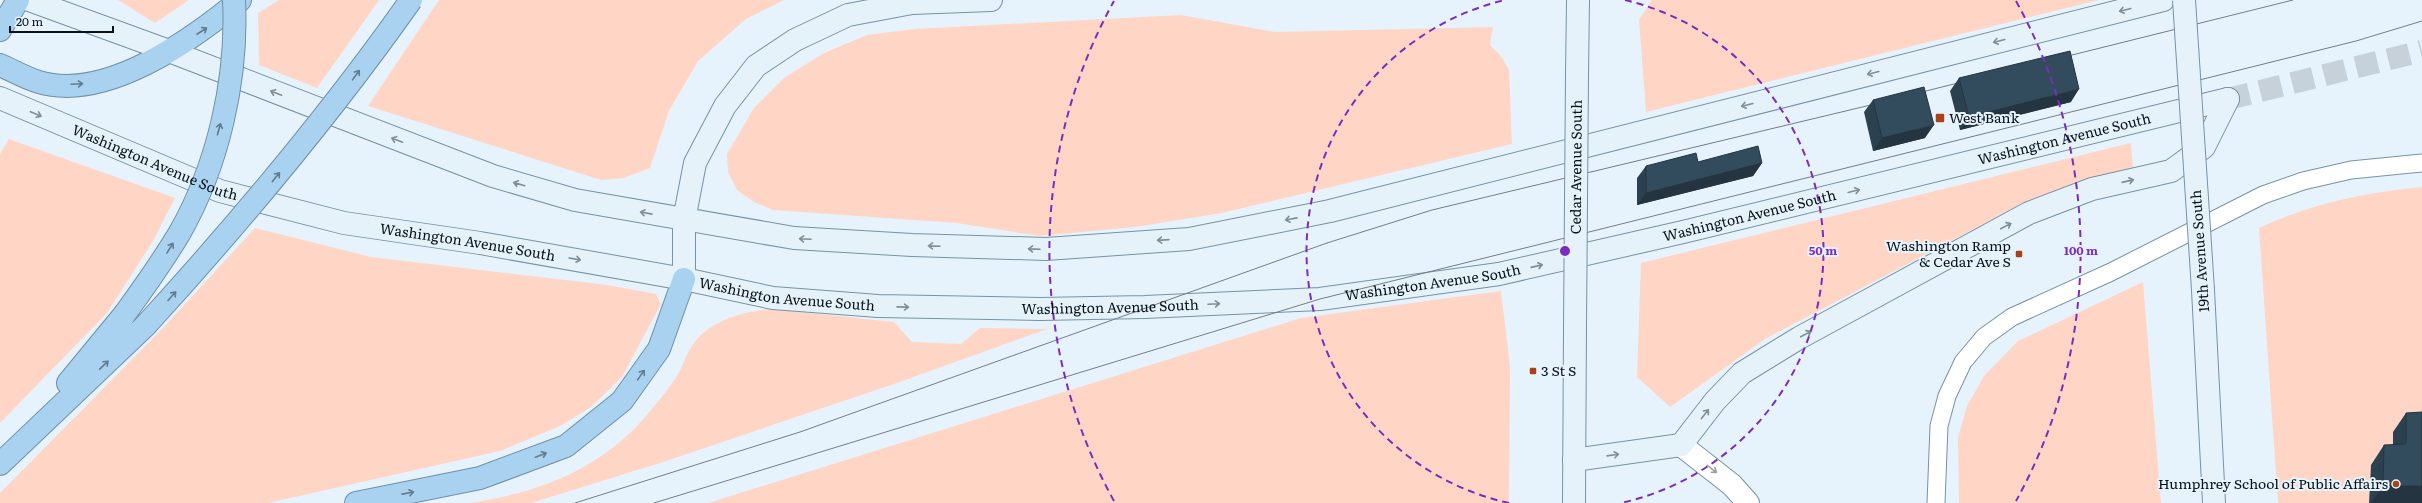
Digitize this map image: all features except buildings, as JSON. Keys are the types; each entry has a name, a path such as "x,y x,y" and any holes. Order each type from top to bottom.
{"highway":[{"path":"0,30 18,0"},
{"path":"2,462 124,315 156,271 180,233 210,164 229,90 233,57 234,0"},
{"path":"0,64 39,83 63,85 87,84 132,71 206,28 240,0"},
{"path":"2,462 146,325 257,200 351,83 411,0"},
{"path":"356,503 480,478 566,446 622,401 659,349 684,279"}],"street":[{"path":"29,0 168,51 493,176 575,200 794,238 912,245 1046,249 1189,239 1330,211 2163,0"},
{"path":"684,279 684,220 694,164 726,106 756,66 796,40 848,16 912,3 991,0"},
{"name":"Cedar Avenue South","path":"1574,503 1578,0"},
{"name":"19th Avenue South","path":"2184,0 2203,290 2214,503"},
{"name":"Washington Avenue South","path":"0,98 220,191 330,218 684,279 773,298 878,306 1145,307 1328,298 1498,274 1683,232 2228,99 2204,147 2172,172 2092,189 2029,213 1799,338 1742,373 1715,401 1681,445"},
{"path":"1574,460 1681,445 1732,485 1748,503"}],"lane":[{"path":"1936,503 1939,426 1947,396 1963,362 1984,337 2012,317 2111,272 2263,195 2303,181 2351,170 2422,163"}],"shaded area":[{"path":"118,0 189,0 155,23"},
{"path":"279,0 379,0 317,88 259,65 258,13"},
{"path":"439,0 784,0 746,19 698,61 669,111 650,168 624,178 601,180 368,106"},
{"path":"1652,0 2099,0 1646,112 1639,20"},
{"path":"1181,15 1275,32 1493,27 1490,45 1501,56 1509,70 1512,144 1222,213 1135,227 1040,236 957,223 773,210 754,202 737,190 728,172 727,154 754,108 784,78 824,53 867,35 915,29"},
{"path":"9,139 175,198 153,241 107,313 0,423 0,154"},
{"path":"2131,143 2133,170 2085,181 2023,203 1765,339 1670,407 1637,377 1641,263"},
{"path":"2422,187 2422,431 2393,463 2371,465 2369,503 2278,503 2259,228 2299,212 2339,200 2380,192"},
{"path":"255,228 371,257 607,285 656,294 661,304 622,377 591,407 562,425 500,451 268,503 0,503 0,493 162,329"},
{"path":"2143,282 2161,503 1959,503 1958,438 1967,406 1984,376 2018,341"},
{"path":"1501,291 1510,367 1509,503 708,503 1301,318"},
{"path":"771,309 894,322 912,342 961,344 980,328 1047,329 891,385 660,463 531,503 470,503 516,494 538,487 559,479 599,458 635,428 652,409 677,376 690,349 705,331 737,316 760,310"}],"tunnel":[{"path":"2228,99 2422,51"}],"tram line":[{"path":"2060,58 2293,0"},
{"path":"654,503 1320,299 2356,41 2422,21"},
{"path":"1914,94 1966,81"},
{"path":"575,503 800,432 1327,243 1432,210 1879,103"}],"place":[{"name":"West Bank","path":"1940,118"},
{"name":"Washington Ramp & Cedar Ave S","path":"2019,254"},
{"name":"3 St S","path":"1533,371"},
{"name":"Humphrey School of Public Affairs","path":"2396,484"}]}
